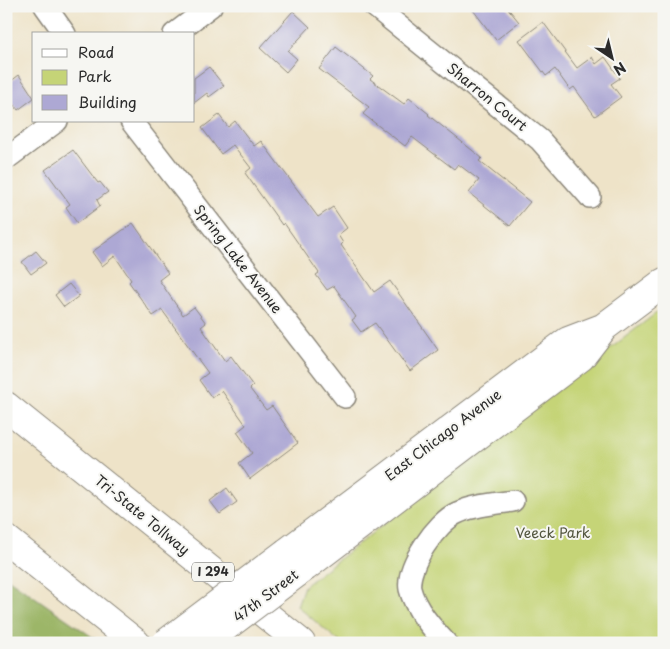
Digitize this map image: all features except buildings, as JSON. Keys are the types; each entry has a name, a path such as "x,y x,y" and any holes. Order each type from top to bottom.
{"main road":[{"name":"East Chicago Avenue","path":"296,560 581,357 604,328 664,282"},
{"name":"Tri-State Tollway","path":"6,406 301,643"},
{"path":"6,539 136,643"},
{"name":"47th Street","path":"166,643 296,560"},
{"name":"47th Street","path":"204,643 296,560"}],"street":[{"path":"44,6 64,32"},
{"path":"177,32 211,6"},
{"name":"Sharron Court","path":"374,6 540,140 590,197"},
{"path":"6,159 56,122"},
{"name":"Spring Lake Avenue","path":"132,122 345,397"},
{"path":"446,643 419,609 410,586 412,574 423,547 443,523 459,512 513,501"}],"green space":[{"name":"Veeck Park","path":"664,307 664,643 341,643 297,606 304,586"},
{"path":"6,577 101,643 6,643"}]}
